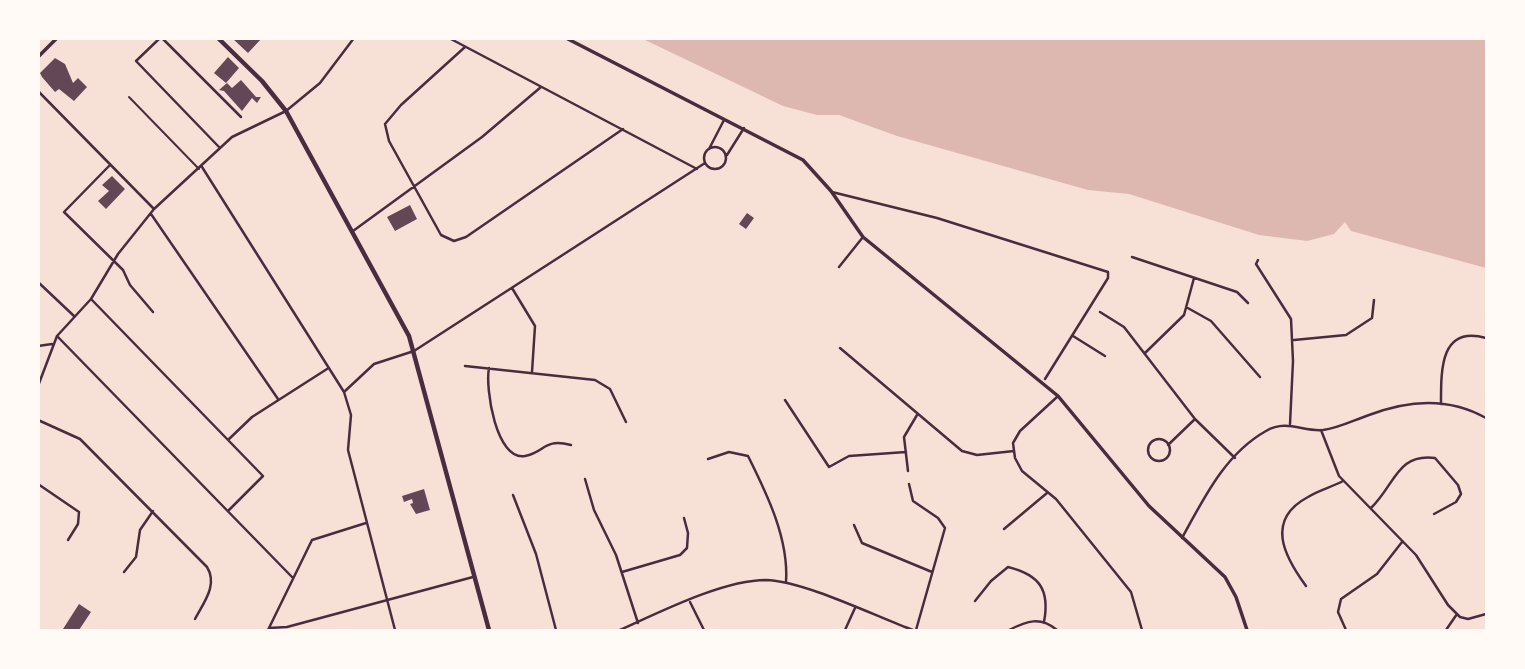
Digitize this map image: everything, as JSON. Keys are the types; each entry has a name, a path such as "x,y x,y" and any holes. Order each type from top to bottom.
{"main road":[{"path":"218,38 260,79 286,111 409,336 489,631"}],"street":[{"path":"38,57 57,38"},
{"path":"219,147 136,58 161,38 241,117"},
{"path":"449,38 697,170"},
{"path":"566,38 803,160 831,191 863,237 1058,396 1149,506 1225,577 1236,597 1247,631"},
{"path":"38,386 57,336 91,299 113,261 154,209 232,137 286,111 320,83 353,39"},
{"path":"465,47 401,105 385,124 388,141 441,235 454,241 466,237 623,129"},
{"path":"353,231 482,137 541,87"},
{"path":"38,91 154,209"},
{"path":"344,392 374,365 414,352 697,170 705,163 705,154 725,118"},
{"path":"705,163 718,170 724,166 726,156 744,128"},
{"path":"709,149 720,148 726,156"},
{"path":"110,165 64,212 113,261 153,312"},
{"path":"200,168 344,392 351,415 348,450 395,631"},
{"path":"831,191 937,219 1108,272 1108,278 1045,379"},
{"path":"151,213 278,399"},
{"path":"839,267 863,237"},
{"path":"1132,257 1237,292 1248,303"},
{"path":"1258,260 1256,264 1291,319 1290,425"},
{"path":"1145,353 1184,315 1194,278"},
{"path":"38,282 74,316"},
{"path":"512,288 535,326 532,372"},
{"path":"91,299 263,476 228,511"},
{"path":"1292,341 1306,336 1346,335 1372,318 1374,300"},
{"path":"1186,307 1211,321 1259,377"},
{"path":"1100,312 1124,327 1195,419 1234,457"},
{"path":"1441,404 1441,384 1448,348 1456,338 1468,334 1486,338"},
{"path":"57,336 292,577"},
{"path":"1073,336 1105,356"},
{"path":"38,346 52,344"},
{"path":"840,348 962,451 977,455 1014,451"},
{"path":"465,366 595,380 610,389 626,422"},
{"path":"489,368 489,396 505,448 514,454 526,456 557,441 571,445"},
{"path":"228,440 278,399 327,369"},
{"path":"1058,396 1020,430 1013,443 1014,451 1022,471 1056,499 1131,592 1138,608 1142,631"},
{"path":"785,400 829,467"},
{"path":"1182,538 1211,485 1234,457 1266,430 1290,425 1321,430 1395,405 1441,404 1467,408 1486,418"},
{"path":"908,471 904,438 917,415"},
{"path":"1168,445 1163,440 1153,441 1148,453 1156,460 1163,460 1168,456 1168,445 1195,419"},
{"path":"38,420 80,439 211,573 211,588 195,620"},
{"path":"1321,430 1331,460 1343,481 1416,555 1457,614 1468,619 1486,614"},
{"path":"708,458 729,452 748,456 781,538 787,561 786,582"},
{"path":"821,470 849,456 906,452"},
{"path":"1371,508 1408,461 1422,457 1435,458 1453,478 1461,494 1456,502 1434,514"},
{"path":"585,479 594,510 606,529 622,572 638,622"},
{"path":"1306,586 1287,559 1281,531 1293,508 1309,496 1343,481"},
{"path":"38,484 79,512 78,524 68,540"},
{"path":"620,631 728,585 766,580 786,582 914,631 946,528 938,518 913,501 909,484"},
{"path":"1004,529 1047,493"},
{"path":"513,495 537,554 556,631"},
{"path":"124,572 136,557 140,530 153,511"},
{"path":"622,572 680,555 687,548 684,518"},
{"path":"268,629 292,577 315,538 366,523"},
{"path":"853,525 862,542 932,572"},
{"path":"1346,631 1338,612 1341,599 1377,575 1402,542"},
{"path":"975,601 991,581 1008,567 1021,570 1040,585 1047,598 1044,622"},
{"path":"268,629 287,627 473,577"},
{"path":"689,602 704,631"},
{"path":"845,631 855,608"},
{"path":"1446,631 1457,614"},
{"path":"1009,631 1032,620 1044,622 1057,631"}],"lane":[{"path":"129,97 200,168"}],"shaded area":[{"path":"643,39 1486,39 1486,268 1351,231 1345,222 1334,234 1307,241 1259,235 1129,194 1088,190 897,136 839,115 817,115 783,106"}],"building":[{"path":"232,38 262,38 248,53"},
{"path":"228,57 239,68 226,83 214,73"},
{"path":"55,58 65,64 73,83 78,78 87,87 74,101 59,89 55,92 40,73"},
{"path":"241,80 256,97 261,97 257,103 252,98 242,111 224,91 219,90 227,83 232,88"},
{"path":"112,176 125,189 106,209 98,201 109,191 102,185"},
{"path":"410,205 417,219 395,231 387,217"},
{"path":"747,213 754,218 746,229 739,224"},
{"path":"424,489 430,510 416,514 410,504 413,503 412,499 404,502 402,496"},
{"path":"79,604 91,612 79,630 63,629"}]}
